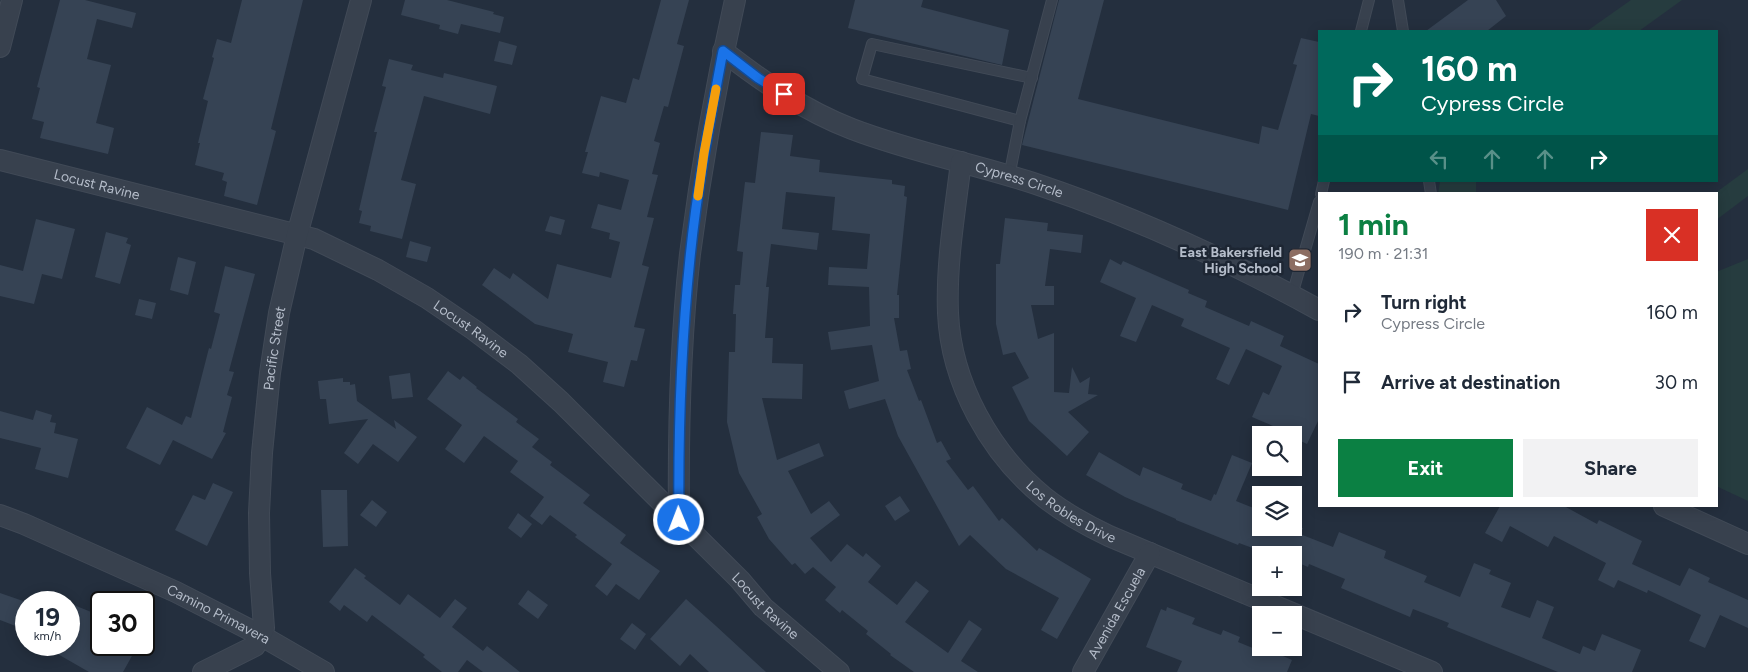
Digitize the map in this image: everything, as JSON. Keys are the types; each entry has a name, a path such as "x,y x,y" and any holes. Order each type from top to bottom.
{"street":[{"path":"0,47 12,0"},
{"name":"Pacific Street","path":"260,635 264,628 260,573 259,513 262,453 270,373 279,313 297,235 361,0"},
{"path":"679,520 678,462 682,359 690,256 704,153 723,51 735,0"},
{"name":"Cypress Circle","path":"723,51 758,78 803,106 850,128 900,146 1009,176 1108,210 1180,239 1250,272 1318,309"},
{"name":"Locust Ravine","path":"0,160 314,239 378,270 427,298 519,364 561,402 740,580 763,607 839,672"},
{"name":"Los Robles Drive","path":"961,162 948,283 948,316 953,347 963,383 978,416 997,447 1017,472 1044,497 1074,518 1109,536 1432,672"},
{"path":"1666,507 1748,544"},
{"name":"Camino Primavera","path":"0,515 133,571 260,635 324,672"},
{"name":"Avenida Escuela","path":"1083,672 1150,553"},
{"path":"203,672 255,646 260,635"}],"lane":[{"path":"1009,176 1020,121 1052,0"},
{"path":"1361,30 1369,0"},
{"path":"1398,0 1403,30"},
{"path":"1020,121 862,79 872,44 1032,78"},
{"path":"1292,295 1318,205"}],"green space":[{"path":"1631,0 1682,0 1640,30 1588,30"},
{"path":"1748,169 1748,196 1718,218 1717,192"},
{"path":"1440,182 1476,182 1476,192 1438,192"},
{"path":"1748,259 1748,501 1718,487 1718,271"}],"building":[{"path":"60,0 85,0 136,13 132,28 97,19 87,59 111,65 96,123 114,128 108,154 40,138 44,122 32,119 40,88 37,87"},
{"path":"242,0 303,0 271,129 276,131 257,205 224,196 227,182 222,180 224,173 195,165 208,101 203,99 217,39 231,43"},
{"path":"405,0 447,0 494,12 493,14 504,17 500,33 461,24 458,34 439,29 440,25 401,15"},
{"path":"661,0 689,0 677,44 684,46 668,107 664,106 654,141 660,143 652,174 658,175 647,217 654,218 642,265 649,267 634,327 645,329 637,361 631,360 624,387 603,382 608,362 568,352 573,334 535,324 482,285 494,268 510,279 513,273 548,299 557,264 611,278 620,242 609,239 610,233 591,228 598,204 621,210 629,180 600,172 599,177 582,173 588,152 585,152 601,96 626,103 633,78 639,80"},
{"path":"855,0 923,0 921,7 1009,30 1002,65 848,28"},
{"path":"1059,0 1104,0 1078,99 1259,144 1262,126 1278,130 1297,65 1293,64 1301,38 1318,42 1318,116 1311,114 1288,210 1022,145"},
{"path":"1468,0 1496,0 1506,16 1488,30 1427,30"},
{"path":"499,41 517,46 512,65 494,61"},
{"path":"389,59 413,65 411,70 443,78 444,73 497,86 490,114 424,96 401,180 416,184 402,239 370,231 371,226 359,223 362,211 359,210 377,132 374,132 386,87 382,86"},
{"path":"761,132 793,135 790,156 820,160 819,172 892,180 892,184 905,186 904,196 907,197 897,295 899,295 899,318 894,318 900,351 907,350 911,369 907,370 919,401 921,400 937,443 941,441 951,459 946,461 968,490 973,486 999,521 1002,518 1037,551 1039,548 1091,579 1057,639 1041,630 1059,598 1006,569 970,535 959,546 898,436 885,399 849,409 844,391 879,381 872,345 831,350 828,332 870,326 869,287 828,285 829,267 867,269 870,234 832,230 835,197 786,192 782,229 819,233 817,250 771,244 766,287 769,287 765,338 773,338 772,363 803,364 802,399 762,398 777,460 819,443 824,456 788,471 811,514 829,501 840,515 810,538 831,562 847,544 863,557 866,553 881,566 868,582 897,605 916,581 929,591 905,622 948,653 969,620 982,629 961,661 978,672 914,672 890,655 866,634 868,631 842,610 840,613 825,600 836,587 813,567 805,574 795,563 792,565 769,539 757,517 762,514 739,473 727,422 729,352 735,352 736,314 733,314 735,285 740,285 743,252 737,251 745,182 755,183"},
{"path":"550,216 565,220 561,235 545,231"},
{"path":"1005,218 1048,223 1047,231 1083,235 1081,253 1050,249 1045,286 1054,286 1054,305 1031,305 1038,339 1054,333 1054,392 1069,393 1072,367 1080,383 1090,377 1088,394 1098,395 1068,412 1089,432 1067,456 1029,421 1012,387 1029,378 1015,352 1003,355 996,324 996,264 1000,264"},
{"path":"36,219 75,229 62,279 42,274 34,304 0,296 0,265 23,271"},
{"path":"106,232 128,238 126,243 131,245 120,284 95,277"},
{"path":"410,241 431,247 427,262 406,257"},
{"path":"178,257 196,262 188,295 170,290"},
{"path":"1110,259 1121,265 1123,261 1189,290 1188,293 1207,301 1205,307 1249,326 1251,321 1284,336 1280,346 1318,364 1318,421 1307,444 1302,442 1302,426 1273,426 1252,417 1263,392 1269,395 1282,366 1246,349 1229,385 1216,379 1230,348 1181,326 1184,319 1152,305 1136,342 1120,336 1136,298 1100,282"},
{"path":"225,266 255,274 229,371 234,372 227,395 232,397 223,432 226,433 212,459 173,440 160,465 126,448 147,407 182,425 186,416 191,418 220,314 214,312"},
{"path":"139,299 156,303 152,319 135,315"},
{"path":"448,371 460,380 463,376 518,419 516,422 539,439 532,447 552,462 550,465 590,495 583,503 626,535 620,543 660,571 639,600 616,584 607,596 595,586 612,564 575,537 577,535 550,515 542,525 530,516 544,497 510,472 518,461 484,436 464,463 445,449 462,425 427,399"},
{"path":"410,373 413,397 392,399 389,376"},
{"path":"343,378 343,382 350,382 350,385 355,384 357,401 396,429 394,420 417,437 398,462 373,444 358,464 344,453 368,419 329,424 326,399 320,399 318,381"},
{"path":"36,410 52,415 50,422 56,423 54,433 78,439 68,478 35,469 41,448 0,438 0,411 33,420"},
{"path":"1099,452 1140,476 1143,467 1183,484 1181,489 1211,501 1214,494 1216,495 1232,455 1252,463 1236,501 1252,507 1252,536 1302,535 1333,547 1339,532 1386,551 1384,558 1427,576 1424,582 1460,597 1474,563 1491,570 1489,574 1511,583 1501,607 1530,618 1537,600 1554,607 1542,638 1580,654 1583,646 1595,651 1602,634 1641,650 1632,672 1558,672 1447,627 1449,623 1413,609 1410,617 1341,588 1345,579 1309,564 1308,567 1302,564 1302,546 1252,546 1252,548 1239,543 1238,545 1125,497 1086,475"},
{"path":"213,483 233,492 207,546 175,530 193,495 205,500"},
{"path":"321,490 347,490 348,546 323,547"},
{"path":"900,496 910,511 895,521 885,506"},
{"path":"372,500 387,512 376,527 360,515"},
{"path":"1499,507 1566,507 1597,524 1599,520 1642,541 1632,564 1680,586 1689,568 1710,578 1708,582 1748,600 1748,628 1720,615 1705,648 1689,641 1701,615 1648,590 1647,593 1618,580 1614,588 1598,580 1606,563 1554,536 1548,547 1510,526 1502,542 1485,533"},
{"path":"518,513 532,524 521,538 508,528"},
{"path":"355,568 366,576 364,578 400,605 408,594 440,618 455,599 467,608 452,627 483,651 487,646 520,672 483,672 467,660 458,672 442,672 423,657 425,655 372,615 367,622 344,605 340,611 329,602"},
{"path":"528,590 548,605 538,619 518,604"},
{"path":"0,593 15,598 15,626 0,620"},
{"path":"686,599 766,672 709,672 690,654 680,666 650,639"},
{"path":"80,607 90,612 90,656 132,656 123,672 89,672 61,656 80,656"},
{"path":"1167,607 1195,618 1192,624 1221,635 1223,630 1240,637 1238,642 1252,648 1252,656 1283,656 1292,660 1287,672 1177,672 1182,661 1146,647 1161,609 1166,611"},
{"path":"632,623 646,634 635,650 620,639"}],"slow traffic":[{"path":"698,196 716,89"}],"place":[{"name":"East Bakersfield High School","path":"1300,260"}],"route":[{"path":"679,520 678,462 682,359 690,256 704,153 723,51 758,78 784,94"}]}
